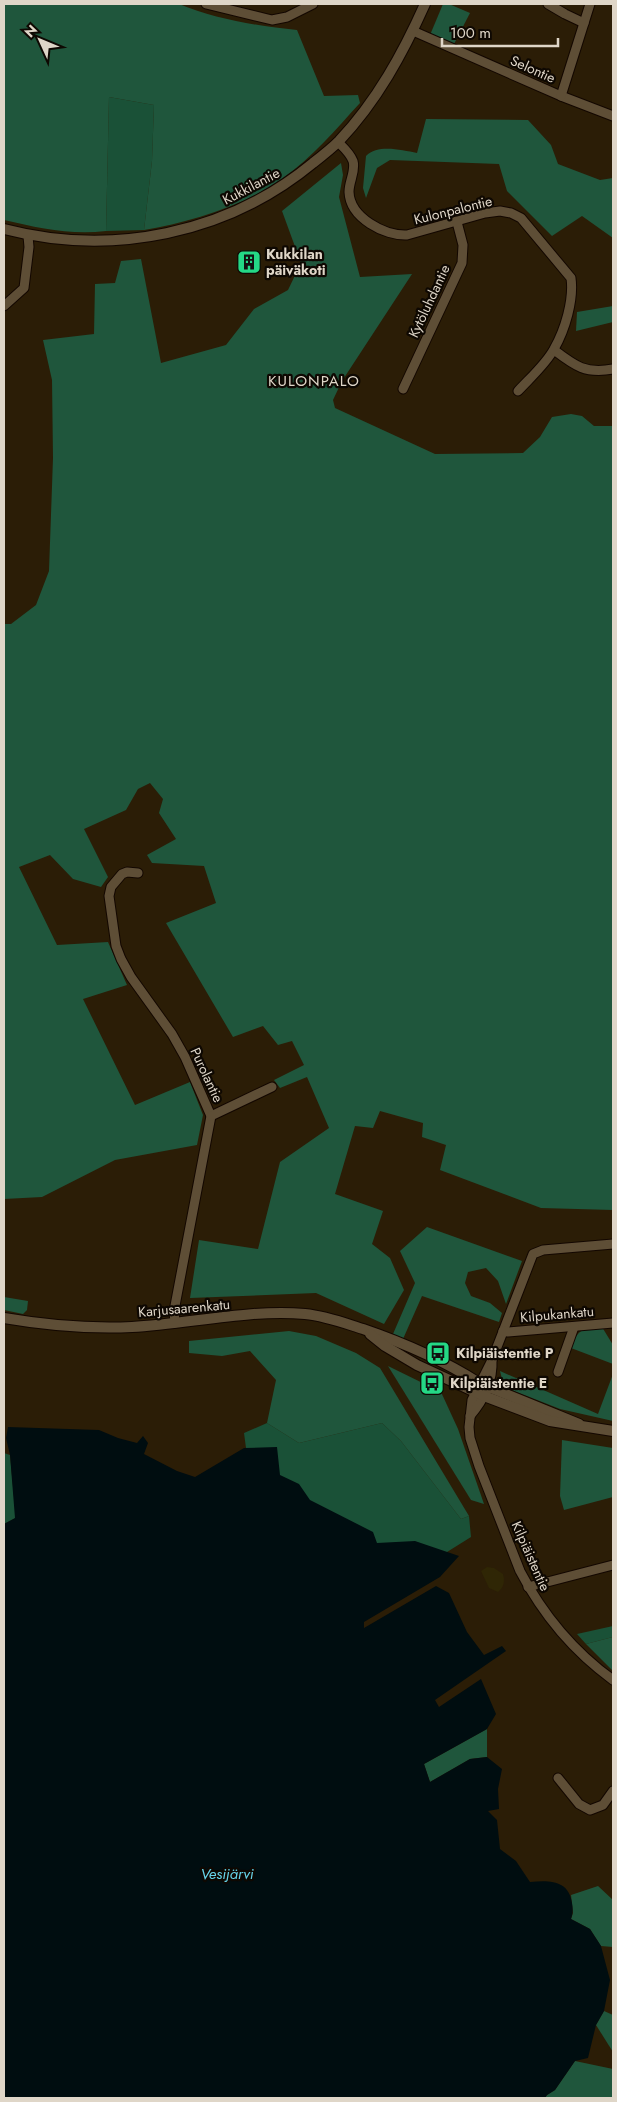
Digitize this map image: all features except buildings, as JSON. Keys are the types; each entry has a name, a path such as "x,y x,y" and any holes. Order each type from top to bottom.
{"street":[{"path":"206,4 272,20 288,17 312,4"},
{"name":"Kukkilantie","path":"4,229 28,236 71,241 145,238 176,232 235,213 290,182 338,142 368,106 400,58 425,4"},
{"path":"548,4 584,23"},
{"name":"Selontie","path":"561,96 590,4"},
{"name":"Selontie","path":"413,31 561,96 613,116"},
{"name":"Kulonpalontie","path":"338,142 352,160 354,169 350,181 349,194 360,216 370,223 396,236 407,236 485,213 500,211 511,213 520,218 562,266 570,278 572,287 568,315 554,350 518,391"},
{"name":"Kytöluhdantie","path":"403,389 462,262 463,245 457,222"},
{"path":"4,306 24,288 28,236"},
{"path":"554,350 574,365 587,371 600,372 613,369"},
{"name":"Purolantie","path":"138,873 127,872 114,882 111,887 109,896 116,946 131,977 172,1034 211,1116 174,1311 175,1323"},
{"path":"211,1116 272,1087"},
{"name":"Kilpiäistentie","path":"613,1244 543,1250 533,1254 492,1360 491,1379 472,1400 470,1417 470,1438 477,1460 528,1587 540,1607 568,1641 613,1680"},
{"name":"Karjusaarenkatu","path":"4,1318 32,1322 131,1327 266,1314 297,1314 336,1320 365,1330 385,1346 416,1365 481,1390 550,1421 579,1424 613,1431"},
{"name":"Kilpukankatu","path":"503,1331 613,1323"},
{"path":"558,1372 574,1327"},
{"path":"528,1587 613,1565"},
{"path":"558,1778 579,1804 590,1810 603,1805 613,1791"}],"green space":[{"path":"4,4 179,4 207,14 237,21 297,30 324,96 358,95 360,103 304,162 268,188 216,212 144,230 152,161 154,105 109,97 106,231 67,231 4,220"},
{"path":"443,4 449,4 470,13 454,44 430,35"},
{"path":"109,97 154,105 152,161 144,230 106,231"},
{"path":"426,119 528,120 551,145 558,164 600,180 613,178 613,238 582,216 552,236 507,191 499,164 390,160 377,168 366,198 363,188 366,156 371,152 383,149 397,149 417,153"},
{"path":"341,163 343,175 339,197 360,277 412,274 342,381 333,400 335,408 435,454 523,453 540,437 552,417 571,414 582,416 594,426 613,426 613,1210 541,1208 440,1170 446,1145 422,1137 423,1123 380,1111 373,1128 355,1126 335,1194 383,1211 372,1244 390,1258 404,1290 384,1324 316,1293 190,1298 199,1240 258,1249 280,1162 329,1128 307,1077 280,1088 274,1080 304,1065 292,1041 278,1045 263,1026 233,1037 166,923 216,903 204,866 152,863 147,855 176,839 159,813 163,799 150,783 138,789 126,810 84,829 108,877 101,887 73,879 50,855 19,867 57,945 108,942 127,985 83,999 135,1105 190,1082 203,1115 197,1145 115,1160 42,1197 4,1199 4,624 11,624 36,605 49,571 53,458 52,380 43,340 94,334 95,284 115,283 121,261 141,259 161,363 226,345 254,309 288,290 301,263 282,211"},
{"path":"613,306 613,322 576,331 577,312"},
{"path":"427,1227 522,1261 506,1304 498,1281 486,1268 468,1272 465,1283 471,1296 490,1303 502,1313 499,1322 422,1296 403,1339 393,1334 415,1283 400,1251"},
{"path":"4,1297 28,1301 27,1310 23,1314 4,1310"},
{"path":"602,1327 613,1345 613,1364 571,1348 579,1333 586,1329"},
{"path":"289,1331 316,1336 356,1353 380,1368 469,1516 461,1519 401,1441 382,1423 299,1443 267,1423 276,1380 250,1351 222,1356 189,1353 189,1341"},
{"path":"388,1366 441,1392 458,1429 484,1504 471,1500"},
{"path":"500,1371 598,1414 613,1374 613,1421 560,1409 504,1387"},
{"path":"267,1423 299,1443 382,1423 401,1441 461,1519 469,1516 471,1537 447,1552 442,1562 392,1589 246,1448 244,1433"},
{"path":"562,1440 613,1448 613,1497 564,1510 560,1496"},
{"path":"4,1453 10,1455 16,1518 4,1524"},
{"path":"613,1626 613,1637 586,1644 577,1634"},
{"path":"613,1637 613,1671 586,1644"},
{"path":"487,1729 487,1757 470,1759 430,1782 424,1764"},
{"path":"598,1886 613,1900 613,1947 601,1946 590,1929 571,1919 573,1913 571,1895"},
{"path":"604,2011 613,2015 613,2052 596,2025"},
{"path":"575,2061 613,2069 613,2098 545,2098 555,2090"}],"sand":[{"path":"487,1567 494,1568 503,1574 504,1584 498,1592 489,1588 481,1571"}],"water":[{"name":"Vesijärvi","path":"8,1427 99,1430 137,1443 143,1436 148,1443 144,1454 177,1471 195,1477 244,1448 277,1447 280,1475 299,1484 310,1500 373,1532 377,1543 415,1541 459,1556 440,1577 364,1622 364,1628 436,1586 449,1593 467,1632 484,1655 502,1646 506,1651 435,1700 439,1707 481,1679 496,1714 487,1729 424,1764 430,1782 470,1759 487,1757 502,1769 498,1789 499,1809 488,1811 497,1820 500,1849 516,1861 530,1882 544,1881 557,1883 567,1890 572,1905 571,1919 590,1929 601,1946 610,1980 604,2011 596,2025 588,2058 575,2061 555,2090 545,2098 4,2098 4,1524 15,1518 10,1455 6,1438"}],"place":[{"name":"Kukkilan päiväkoti","path":"249,262"},
{"name":"Kilpiäistentie P","path":"438,1353"},
{"name":"Kilpiäistentie E","path":"432,1383"}],"district":[{"name":"KULONPALO","path":"314,381"}]}
